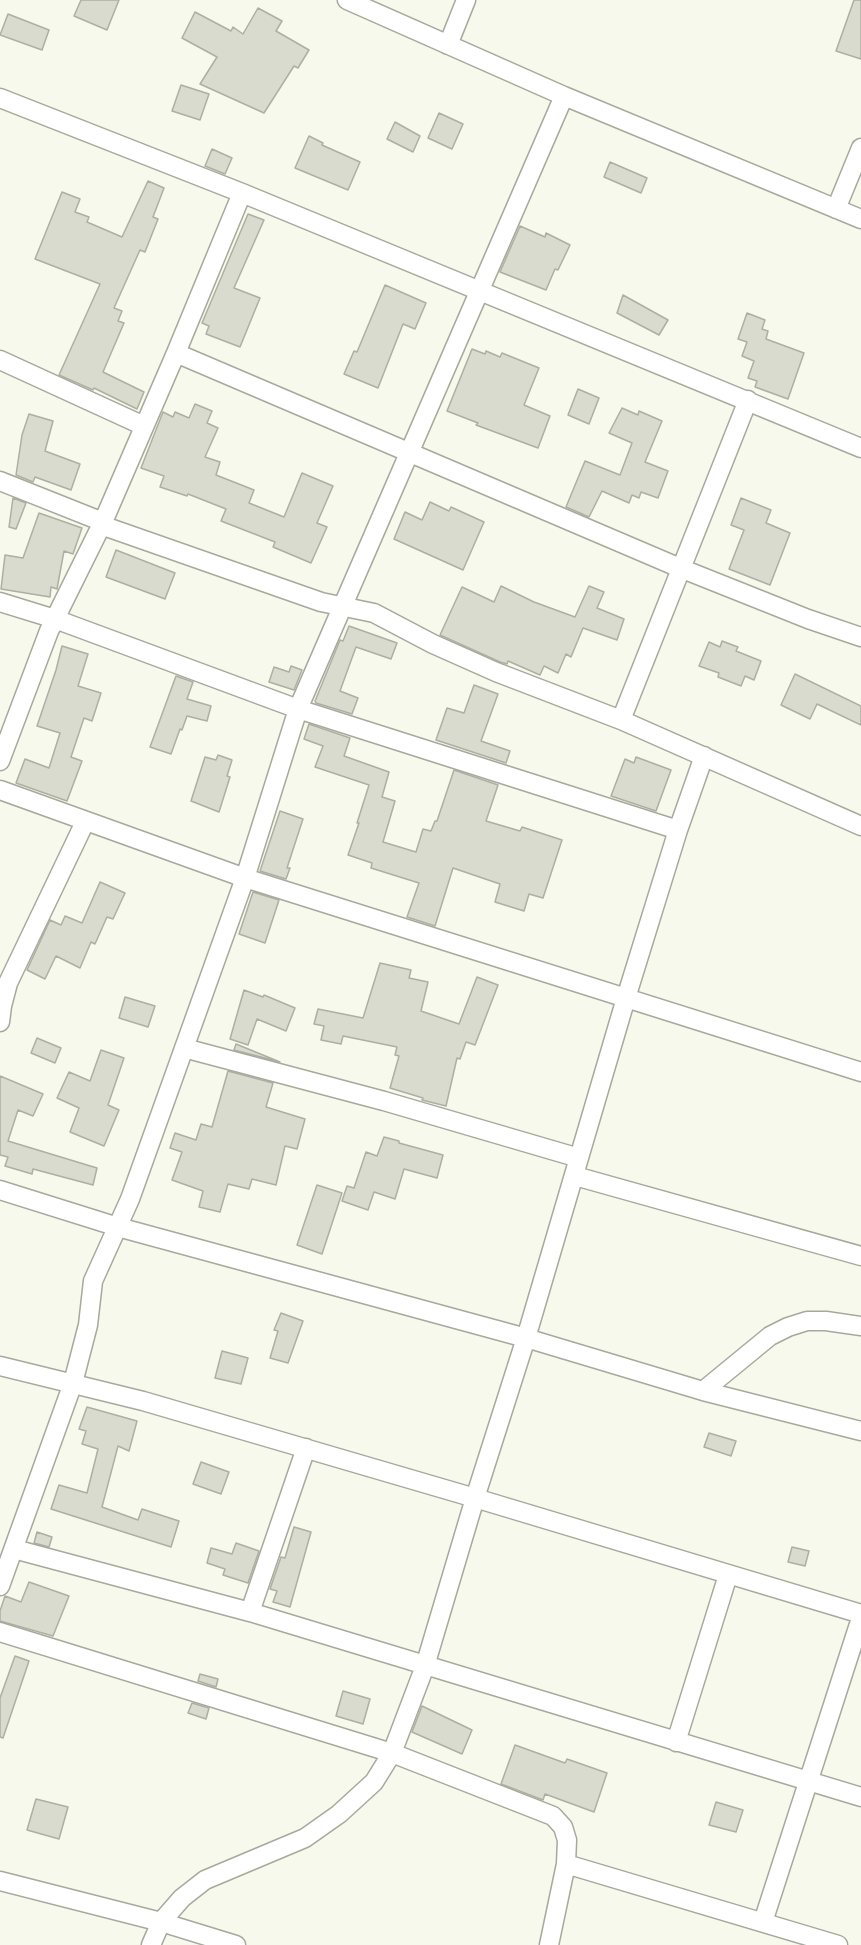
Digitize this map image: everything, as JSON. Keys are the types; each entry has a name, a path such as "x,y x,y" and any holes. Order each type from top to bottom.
{"street":[{"path":"347,0 564,96 861,219"},
{"path":"448,45 466,0"},
{"path":"0,1586 73,1383 88,1325 93,1281 130,1199 245,878 298,709 564,96"},
{"path":"0,98 242,193 748,399 861,448"},
{"path":"836,209 861,148"},
{"path":"0,761 55,619 102,523 242,193"},
{"path":"176,353 680,568 808,619 861,637"},
{"path":"0,360 144,426"},
{"path":"621,720 748,399"},
{"path":"0,481 102,523 321,602 374,613 433,644 496,672 621,720 861,826"},
{"path":"0,602 55,619 298,709 678,830"},
{"path":"151,1945 161,1922 182,1898 206,1880 305,1839 339,1815 374,1782 392,1752 425,1666 575,1176 626,998 678,830 704,756"},
{"path":"0,790 245,878 861,1072"},
{"path":"1,1011 8,983 23,948 85,822"},
{"path":"184,1048 384,1101 579,1158"},
{"path":"575,1176 861,1256"},
{"path":"0,1190 118,1227 526,1338 703,1391 861,1431"},
{"path":"703,1391 770,1336 788,1327 807,1321 861,1326"},
{"path":"0,1366 143,1401 306,1448 861,1616 763,1922"},
{"path":"250,1612 306,1448"},
{"path":"14,1549 250,1612 861,1797"},
{"path":"676,1742 728,1575"},
{"path":"0,1632 392,1752 553,1816 563,1827 567,1840 566,1864 549,1945"},
{"path":"566,1864 838,1945"},
{"path":"0,1881 161,1922 236,1945"}],"building":[{"path":"81,0 119,0 107,30 74,16"},
{"path":"854,0 861,0 861,59 836,51"},
{"path":"258,8 282,21 276,31 309,50 298,68 294,66 264,113 200,84 217,57 182,38 195,12 231,31 233,27 243,34"},
{"path":"8,14 49,30 42,50 0,35"},
{"path":"181,85 209,94 200,120 172,111"},
{"path":"439,113 463,124 452,149 428,138"},
{"path":"395,122 420,136 413,152 387,139"},
{"path":"309,136 323,143 322,145 360,162 348,190 295,168"},
{"path":"212,149 232,158 225,174 205,166"},
{"path":"610,162 647,178 641,193 604,177"},
{"path":"148,181 164,188 153,217 158,219 145,252 140,250 114,308 122,311 118,321 124,323 103,372 144,392 137,409 94,388 93,390 59,375 100,284 35,259 62,192 80,199 75,212 89,217 87,222 122,237"},
{"path":"248,214 264,220 234,288 260,298 240,347 206,334 209,326 202,323"},
{"path":"520,226 545,237 546,233 570,245 558,270 555,269 546,290 500,272"},
{"path":"385,285 426,303 415,329 403,324 378,388 344,374 354,351 357,352"},
{"path":"623,295 668,320 659,335 617,313"},
{"path":"747,313 765,320 762,329 768,331 766,339 804,353 788,399 755,387 757,381 748,378 754,361 742,356 747,342 738,339"},
{"path":"472,349 485,354 486,351 500,357 502,353 539,368 524,405 550,416 538,448 476,425 478,423 447,411"},
{"path":"578,389 599,398 589,424 568,415"},
{"path":"195,404 212,411 207,423 218,428 205,457 220,462 216,475 254,490 249,503 284,517 302,473 333,486 317,523 327,527 311,563 273,547 275,542 221,521 226,509 188,494 187,496 160,487 164,476 141,468 163,412 173,417 175,412 189,418"},
{"path":"622,408 638,415 639,411 662,421 645,462 668,471 658,498 641,492 639,498 632,495 629,503 602,491 589,517 566,507 585,461 620,475 632,443 609,433"},
{"path":"29,414 53,421 45,451 80,464 71,490 35,477 33,482 16,475 22,435"},
{"path":"13,498 26,503 16,529 9,527"},
{"path":"741,498 771,510 766,523 790,533 770,585 729,569 744,530 731,525"},
{"path":"430,502 449,511 451,507 484,522 463,570 394,539 405,512 422,520"},
{"path":"39,513 82,528 73,554 64,551 57,589 51,587 50,597 1,589 5,555 23,558"},
{"path":"116,550 175,573 165,599 106,577"},
{"path":"501,586 534,602 575,617 589,586 604,592 597,608 624,619 617,640 583,628 571,657 566,654 558,673 544,666 540,675 508,661 507,664 500,662 440,635 462,587 494,602"},
{"path":"349,626 397,643 391,659 356,647 340,691 358,698 352,714 315,701 340,640 343,641"},
{"path":"722,641 738,647 736,651 761,661 754,680 745,676 741,686 718,677 719,673 699,666 709,642 720,647"},
{"path":"62,646 88,654 78,686 101,693 92,721 84,718 71,757 82,761 67,801 16,783 25,759 49,768 60,733 37,726"},
{"path":"291,666 302,670 294,690 269,682 274,667 289,672"},
{"path":"795,674 861,706 861,725 817,704 810,719 781,705"},
{"path":"176,676 193,682 187,699 211,706 207,721 187,716 171,754 150,747"},
{"path":"474,685 498,694 481,741 510,751 506,763 436,740 447,708 464,713"},
{"path":"309,724 350,738 344,756 389,772 382,797 395,801 383,842 416,852 423,829 431,831 437,821 454,770 498,785 486,821 520,831 522,827 562,840 543,898 529,894 524,911 495,902 500,884 453,868 435,926 407,917 419,883 371,868 372,863 348,855 369,785 315,767 323,746 304,739"},
{"path":"218,755 232,760 227,776 230,777 219,812 191,801 205,757 216,760"},
{"path":"636,757 671,770 656,811 611,796 625,759 634,763"},
{"path":"280,811 303,819 287,868 290,868 286,879 260,871"},
{"path":"100,882 125,893 113,919 107,917 95,944 91,942 80,968 56,956 45,979 27,970 50,920 61,925 65,916 82,923"},
{"path":"253,892 279,900 265,943 239,934"},
{"path":"380,963 411,970 409,978 428,982 421,1011 459,1024 477,977 498,985 475,1045 466,1042 460,1059 457,1058 446,1106 390,1088 399,1056 395,1055 397,1047 343,1036 341,1044 321,1040 324,1026 314,1024 318,1009 363,1018"},
{"path":"244,990 263,997 264,995 295,1008 286,1031 257,1019 248,1045 230,1039"},
{"path":"125,997 155,1006 148,1027 119,1018"},
{"path":"37,1038 61,1048 55,1063 31,1053"},
{"path":"236,1044 280,1062 234,1050"},
{"path":"101,1050 124,1058 108,1105 119,1110 104,1146 70,1132 79,1108 57,1098 69,1072 90,1081"},
{"path":"228,1071 273,1083 266,1107 305,1119 297,1149 285,1146 276,1185 252,1179 249,1189 228,1184 220,1212 199,1207 203,1191 172,1180 182,1152 170,1148 175,1133 196,1140 201,1124 212,1127"},
{"path":"0,1076 43,1094 33,1116 18,1110 8,1141 97,1168 93,1185 33,1169 32,1174 5,1166 8,1157 0,1155"},
{"path":"384,1137 443,1155 437,1178 404,1169 395,1199 374,1192 368,1210 342,1201 347,1186 354,1188 366,1152 377,1156"},
{"path":"317,1185 342,1193 322,1254 297,1245"},
{"path":"281,1313 303,1321 288,1363 270,1358 278,1331 274,1330"},
{"path":"222,1351 248,1358 241,1384 215,1378"},
{"path":"87,1407 137,1421 129,1451 118,1446 102,1507 138,1520 142,1509 179,1521 171,1547 51,1509 59,1485 87,1493 98,1449 82,1444 86,1431 79,1429"},
{"path":"709,1433 736,1441 731,1456 704,1447"},
{"path":"201,1462 229,1472 221,1494 193,1484"},
{"path":"294,1527 311,1532 290,1607 273,1602 277,1591 270,1589 281,1557 285,1558"},
{"path":"37,1532 52,1537 49,1547 34,1543"},
{"path":"236,1543 259,1551 248,1583 223,1575 225,1569 207,1563 211,1548 232,1554"},
{"path":"792,1547 809,1551 805,1566 788,1562"},
{"path":"29,1582 69,1596 53,1636 0,1621 0,1611 5,1596 21,1602"},
{"path":"15,1656 29,1661 3,1738 0,1737 0,1698"},
{"path":"200,1674 218,1679 216,1687 198,1681"},
{"path":"343,1691 370,1699 363,1724 336,1716"},
{"path":"192,1703 209,1708 206,1719 188,1713"},
{"path":"422,1706 472,1730 462,1754 412,1732"},
{"path":"515,1745 565,1763 567,1759 607,1773 594,1812 545,1794 543,1800 501,1784"},
{"path":"36,1799 68,1807 59,1839 27,1830"},
{"path":"716,1802 743,1810 736,1832 709,1825"}]}
